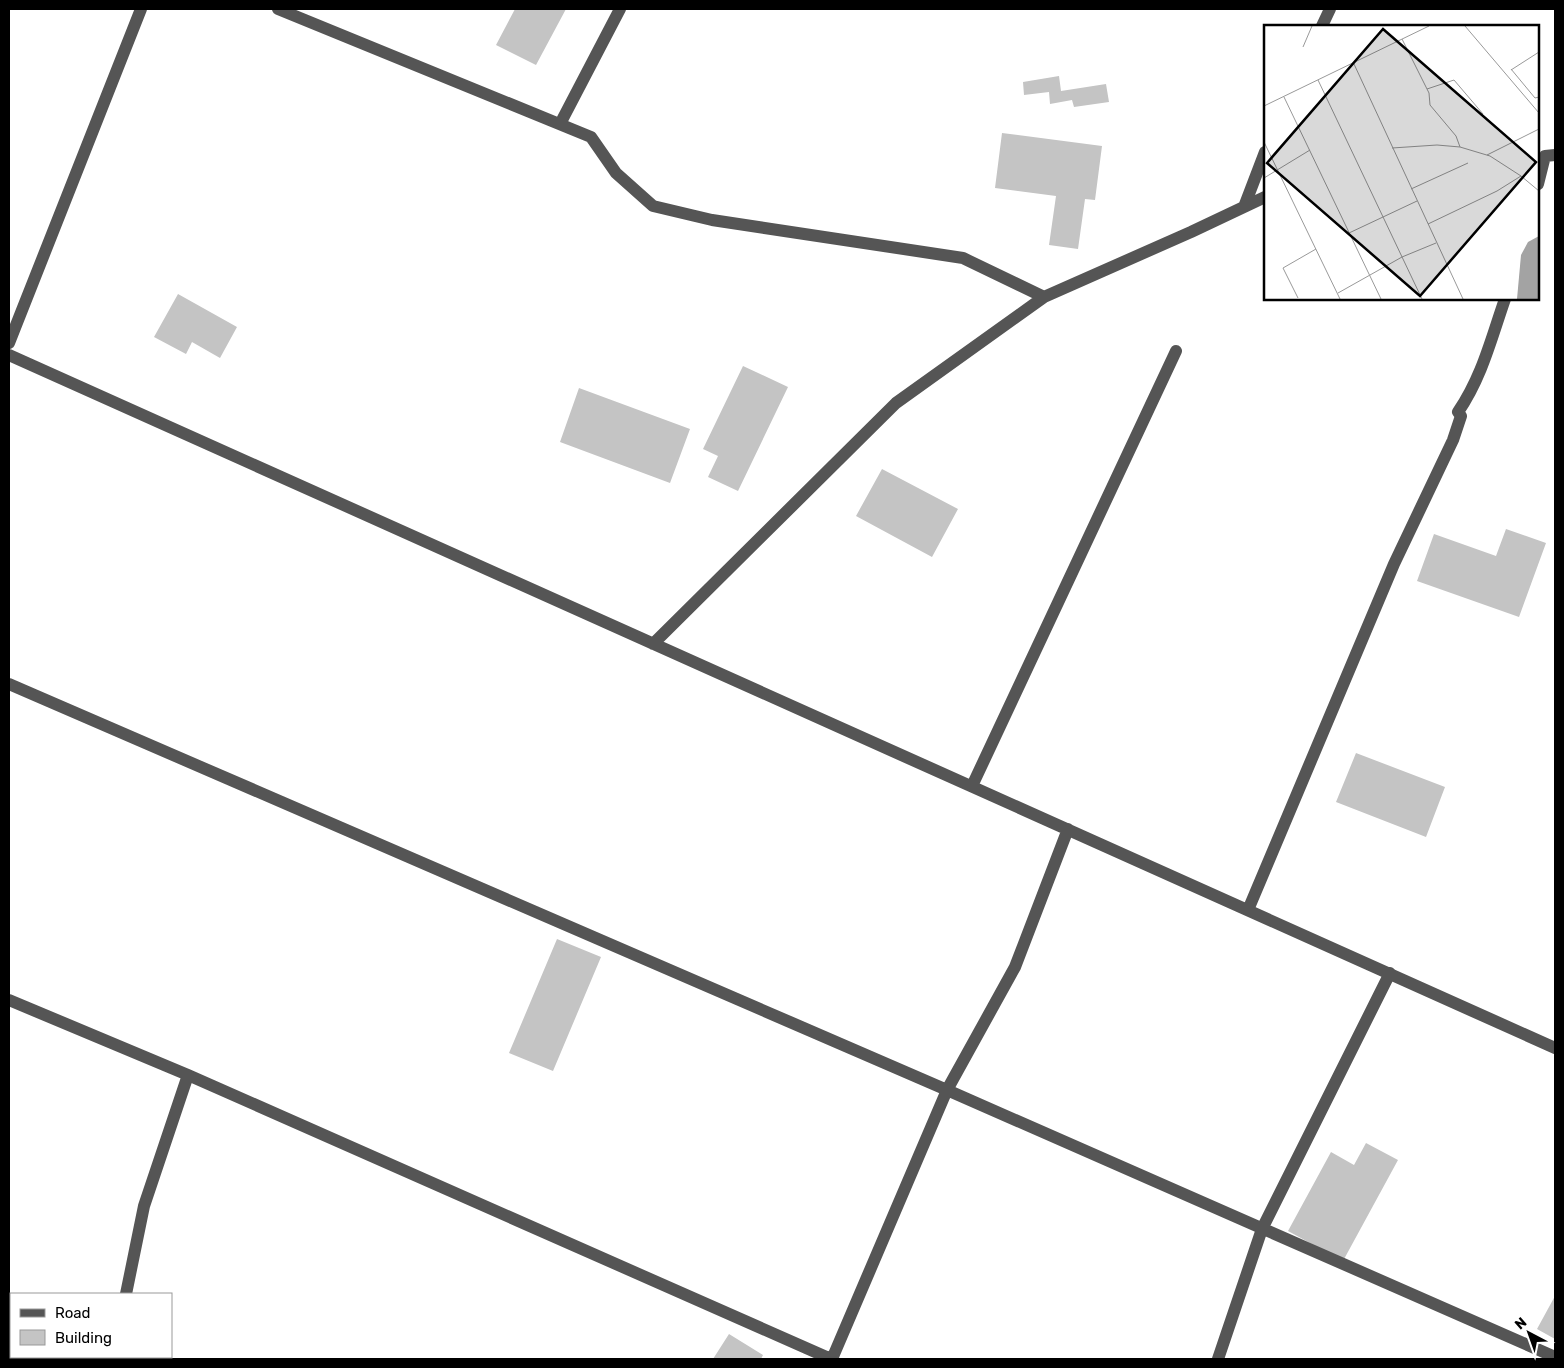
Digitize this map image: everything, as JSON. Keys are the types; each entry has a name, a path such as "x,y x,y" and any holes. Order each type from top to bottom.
{"street":[{"path":"9,343 141,9"},
{"path":"278,9 591,137 616,173 653,206 712,220 963,258 1044,297"},
{"path":"560,124 620,9"},
{"path":"1322,25 1330,9"},
{"path":"1244,207 1264,155"},
{"path":"1539,180 1546,156"},
{"path":"653,644 896,403 1044,297 1192,232 1264,197"},
{"path":"1248,910 1394,564 1452,440 1461,416 1458,412 1474,388 1483,368 1505,300"},
{"path":"972,786 1176,351"},
{"path":"9,355 1555,1048"},
{"path":"9,684 946,1090 1555,1357"},
{"path":"9,1000 188,1075 832,1359 946,1090 1015,967 1068,829"},
{"path":"1218,1359 1262,1229 1390,973"},
{"path":"126,1293 144,1206 188,1075"}],"building":[{"path":"515,9 566,9 536,65 496,45"},
{"path":"1059,76 1061,91 1106,84 1109,102 1074,107 1072,100 1050,104 1049,92 1024,95 1023,82"},
{"path":"1002,133 1102,146 1095,200 1085,199 1078,249 1049,245 1056,196 995,188"},
{"path":"178,294 237,327 220,358 192,342 186,354 154,337"},
{"path":"743,366 788,387 738,491 708,477 718,456 703,449"},
{"path":"579,388 690,429 670,483 560,442"},
{"path":"882,469 958,509 932,557 856,516"},
{"path":"1506,529 1546,543 1519,617 1417,581 1434,534 1496,556"},
{"path":"1356,753 1445,787 1426,837 1336,802"},
{"path":"557,939 601,957 553,1071 509,1053"},
{"path":"1366,1143 1398,1160 1343,1261 1288,1231 1331,1152 1354,1165"},
{"path":"1555,1296 1555,1339 1537,1329"},
{"path":"729,1334 763,1355 761,1359 713,1359"}]}
